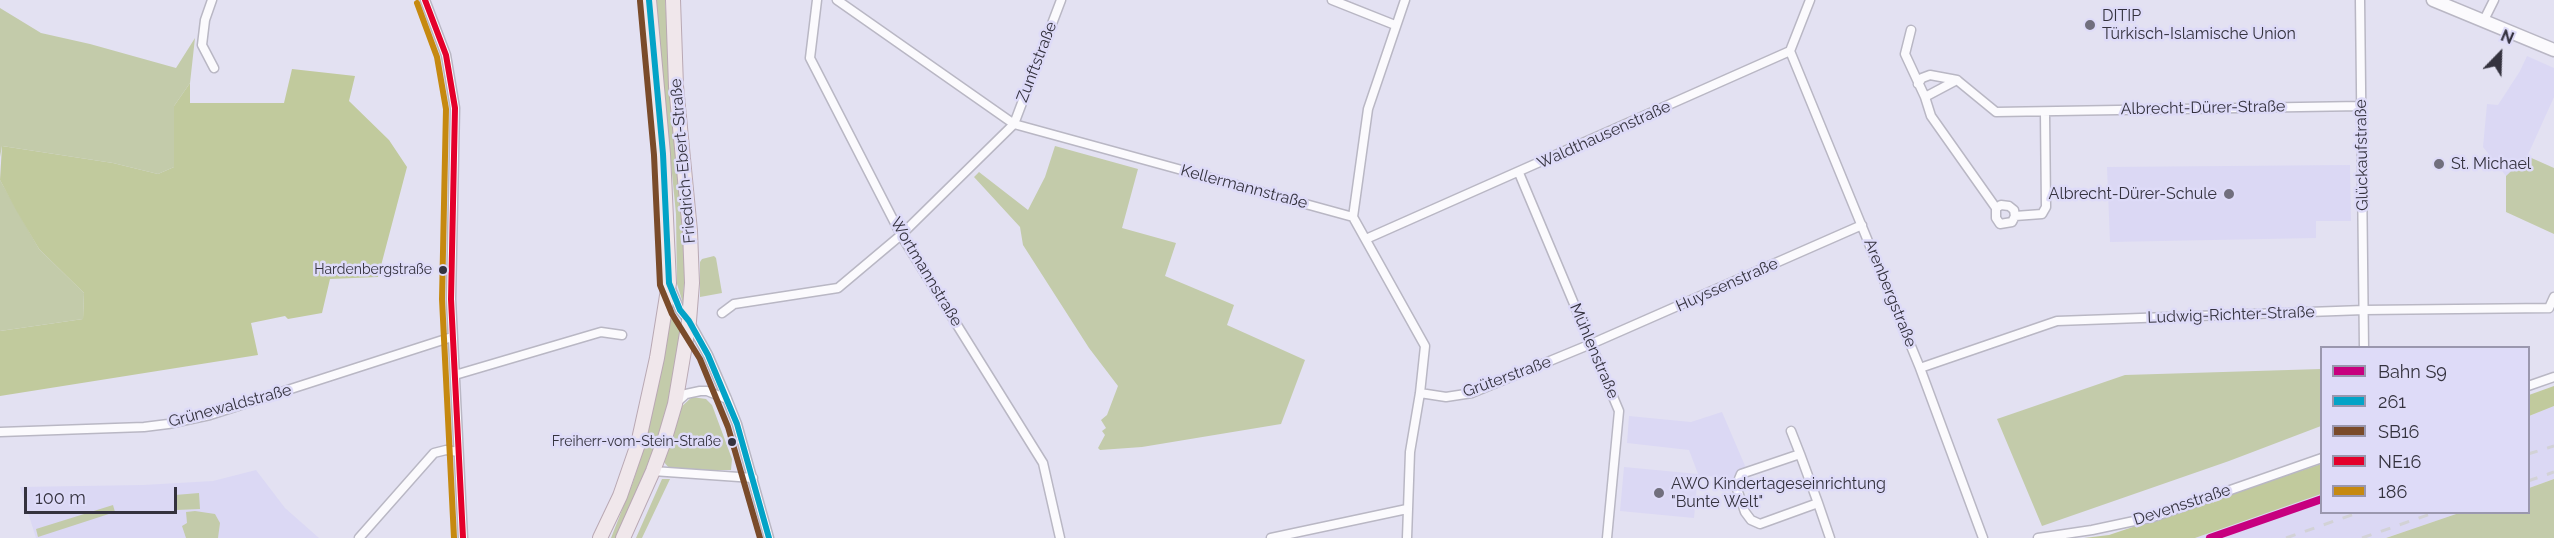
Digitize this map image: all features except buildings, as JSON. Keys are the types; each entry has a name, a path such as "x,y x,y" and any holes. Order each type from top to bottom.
{"main road":[{"name":"Friedrich-Ebert-Straße","path":"600,538 620,496 639,444 660,345 669,283 663,154 649,0"},
{"name":"Friedrich-Ebert-Straße","path":"673,0 676,86 690,231 692,283 689,321"},
{"path":"2433,0 2554,50"},
{"path":"623,538 653,471 675,404 689,321"}],"street":[{"path":"212,0 205,20 202,45 214,68"},
{"path":"425,0 446,55 455,108 451,299 464,538"},
{"name":"Wortmannstraße","path":"817,0 810,58 901,235 1044,464 1060,538"},
{"name":"Kellermannstraße","path":"837,0 1014,124 1353,217"},
{"name":"Zunftstraße","path":"1014,124 1060,0"},
{"path":"1332,0 1395,25"},
{"path":"1405,0 1368,109 1353,217 1425,346 1410,452 1407,538"},
{"path":"1790,51 1810,0"},
{"name":"Glückaufstraße","path":"2360,0 2364,346"},
{"path":"2484,20 2494,0"},
{"path":"1911,30 1905,54 1925,97 1931,116 1996,208 1995,218 2000,224 2012,222 2015,216 2014,210 2009,206 2001,205 1996,208"},
{"name":"Waldthausenstraße","path":"1366,239 1790,51"},
{"name":"Arenbergstraße","path":"1790,51 1920,368 1983,538"},
{"path":"1918,84 1922,78 1930,75 1957,80"},
{"path":"1925,97 1957,80"},
{"name":"Albrecht-Dürer-Straße","path":"1957,80 1996,112 2361,106"},
{"path":"2015,216 2042,214 2046,207 2044,112"},
{"path":"722,313 734,304 838,288 901,235 1014,124"},
{"name":"Mühlenstraße","path":"1519,173 1619,411 1607,538"},
{"name":"Huyssenstraße","path":"1591,344 1862,225"},
{"name":"Friedrich-Ebert-Straße","path":"669,283 680,310 689,321 727,399 753,478 769,538"},
{"name":"Ludwig-Richter-Straße","path":"1920,368 2057,321 2364,310 2552,311 2554,297"},
{"path":"455,375 601,332 622,335"},
{"name":"Grünewaldstraße","path":"0,432 144,427 189,420 324,380 452,337"},
{"name":"Grüterstraße","path":"1420,393 1446,397 1472,393 1591,344"},
{"path":"2530,386 2554,377"},
{"path":"675,404 686,394 700,391 707,391 727,399"},
{"path":"1791,431 1830,538"},
{"path":"358,538 434,453 446,450 458,452"},
{"path":"1800,454 1742,474 1736,486 1745,512 1751,520 1760,524 1818,503"},
{"name":"Devensstraße","path":"2038,538 2092,530 2153,516 2320,459"},
{"path":"653,471 753,478"},
{"path":"1271,538 1407,510"}],"shaded area":[{"path":"2527,56 2554,68 2554,97 2526,159 2506,176 2483,147 2487,104 2498,105"},
{"name":"Albrecht-Dürer-Schule","path":"2350,165 2351,221 2316,221 2316,238 2110,242 2107,167"},
{"path":"2554,406 2554,479 2530,488 2530,416"},
{"path":"1722,412 1746,468 1739,471 1734,479 1698,475 1694,518 1620,511 1624,467 1698,474 1689,450 1627,443 1629,416 1691,422"},
{"path":"256,470 285,508 319,538 36,538 20,487 143,485 213,481"},
{"path":"2320,494 2320,514 2456,514 2386,538 2195,538"}],"green space":[{"path":"655,0 665,0 685,265 683,303 677,284 676,214"},
{"path":"0,8 41,33 176,68 195,38 190,83 174,106 174,167 158,174 113,163 2,146 0,157"},
{"path":"292,69 355,76 349,101 389,140 407,167 378,277 330,279 322,313 288,319 285,316 251,323 258,355 0,396 0,331 83,319 84,293 39,249 16,210 0,180 2,146 113,163 158,174 174,167 174,106 190,83 190,103 284,103"},
{"path":"1055,146 1138,169 1122,228 1176,243 1165,276 1234,305 1227,325 1305,360 1281,424 1142,447 1100,450 1098,448 1105,435 1102,431 1106,428 1101,420 1107,415 1118,386 1089,348 1023,245 1020,227 974,177 979,172 1028,210 1045,177"},
{"path":"2527,156 2554,168 2554,234 2506,212 2506,176"},
{"path":"0,180 39,249 84,293 83,319 0,331"},
{"path":"714,256 722,293 700,297 700,262 702,259"},
{"path":"673,309 682,328 667,408 646,471 617,538 611,538 646,442"},
{"path":"2320,369 2320,426 2229,461 2042,526 1997,419 2125,375"},
{"path":"2554,386 2554,406 2530,416 2530,395"},
{"path":"692,397 706,399 712,405 732,459 731,470 675,470 670,469 663,461 680,408"},
{"path":"2320,464 2320,494 2195,538 2084,538 2109,535"},
{"path":"662,479 670,479 642,538 636,538"},
{"path":"2554,479 2554,538 2386,538 2456,514 2530,514 2530,488"},
{"path":"199,493 200,509 176,510 175,495"},
{"path":"113,505 115,512 38,537 36,529"},
{"path":"186,512 215,514 220,523 218,538 186,538 182,526 187,523"}],"railway":[{"path":"2530,453 2554,446"},
{"path":"2530,480 2554,472"},
{"path":"2286,538 2354,514"},
{"path":"2362,538 2430,514"}],"rail line":[{"name":"S9","path":"2210,538 2320,500"}],"transit line":[{"name":"NE16","path":"425,0 446,55 455,108 451,299 463,538"},
{"name":"261","path":"649,0 663,154 669,283 680,310 689,321 708,355 737,424 769,538"},
{"name":"SB16","path":"640,1 654,155 660,285 672,314 700,359 728,427 760,538"},
{"name":"186","path":"417,3 437,57 446,109 442,299 454,538"}],"place":[{"name":"DITIP Türkisch-Islamische Union","path":"2090,25"},
{"name":"St. Michael","path":"2439,164"},
{"name":"Albrecht-Dürer-Schule","path":"2229,194"},
{"name":"Hardenbergstraße","path":"443,270"},
{"name":"Freiherr-vom-Stein-Straße","path":"732,442"},
{"name":"AWO Kindertageseinrichtung \"Bunte Welt\"","path":"1659,493"}]}
